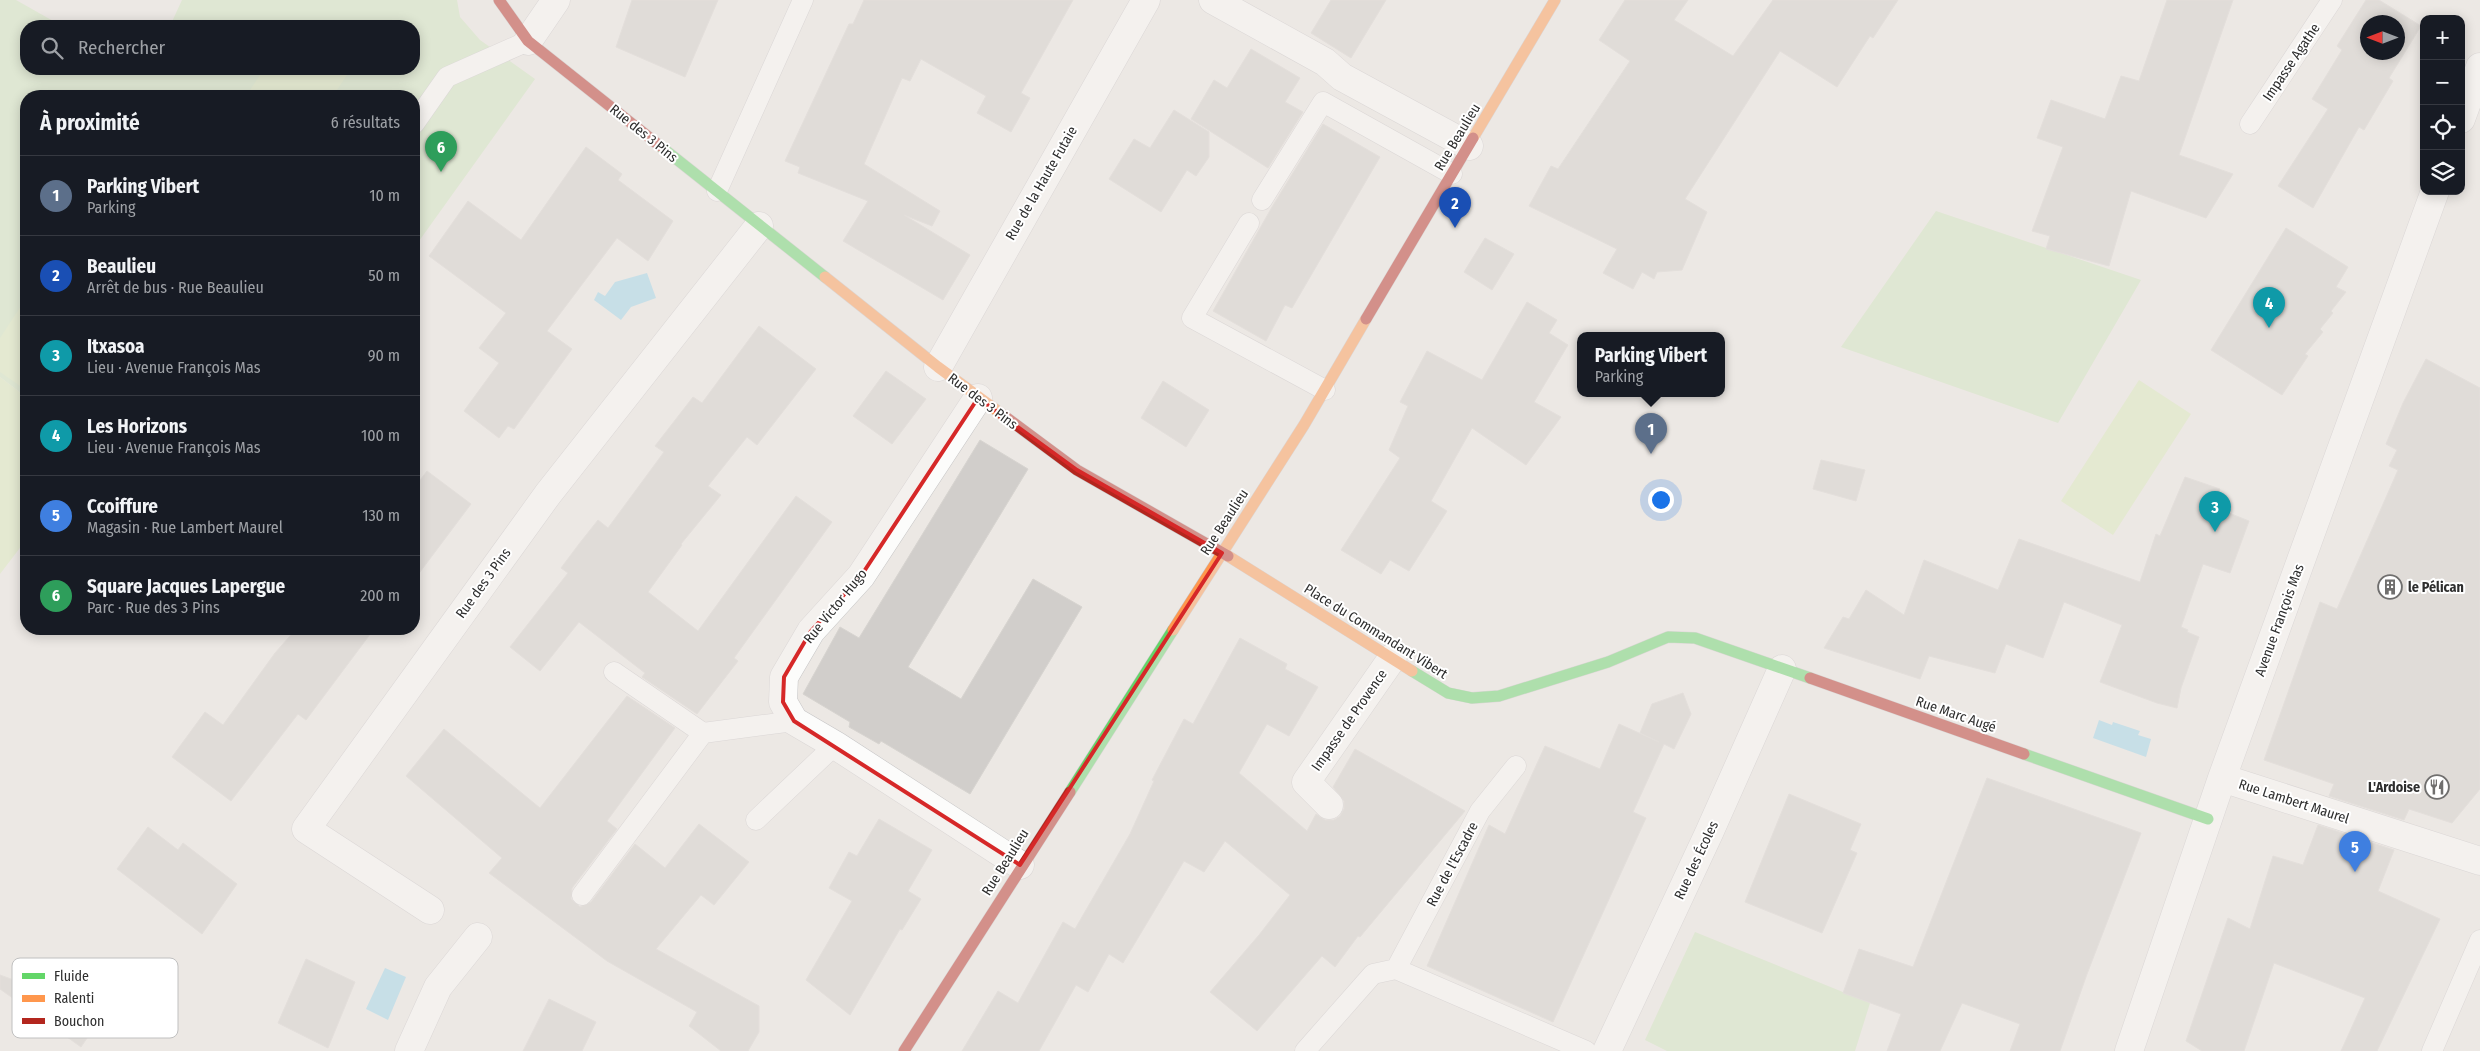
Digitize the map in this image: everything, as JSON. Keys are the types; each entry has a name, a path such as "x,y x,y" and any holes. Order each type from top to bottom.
{"street":[{"name":"Rue des 3 Pins","path":"499,0 528,41 978,398 1077,470 1222,553"},
{"path":"528,41 556,0"},
{"name":"Rue de la Haute Futaie","path":"938,367 1146,0"},
{"path":"1213,0 1325,62 1342,77 1469,146"},
{"name":"Rue Beaulieu","path":"904,1051 1020,866 1325,390 1555,0"},
{"path":"2470,105 2480,67"},
{"name":"Avenue François Mas","path":"2129,1051 2222,778 2434,195"},
{"name":"Rue des 3 Pins","path":"430,910 306,829 548,494 759,226"},
{"name":"Rue Victor Hugo","path":"794,721 783,702 784,677 811,630 861,576 978,398"},
{"name":"Place du Commandant Vibert","path":"1222,553 1393,657 1448,693 1472,698 1508,693 1608,662 1668,637 1695,638"},
{"name":"Rue Marc Augé","path":"1695,638 2208,819"},
{"name":"Impasse de Provence","path":"1329,805 1306,782 1393,657"},
{"name":"Rue des Écoles","path":"1608,1051 1709,833 1782,669"},
{"path":"794,721 835,745 1020,866"},
{"name":"Rue Lambert Maurel","path":"2222,778 2480,862"},
{"path":"409,1051 438,987 478,937"}],"lane":[{"path":"717,191 802,0"},
{"name":"Impasse Agathe","path":"2250,124 2332,0"},
{"path":"420,115 447,77 528,41"},
{"path":"1262,200 1323,102 1452,174"},
{"path":"1249,223 1192,318 1325,390"},
{"path":"614,672 703,734 794,721"},
{"path":"582,895 703,734"},
{"path":"756,820 835,745"},
{"name":"Rue de l'Escadre","path":"1396,969 1480,811 1516,766"},
{"path":"2432,1051 2480,940"},
{"path":"1305,1051 1373,974 1396,969 1586,1051"}],"highlighted area":[{"path":"978,398 1077,470 1222,553 1020,865 794,721 783,702 784,677 811,631 861,576"}],"green space":[{"path":"0,0 16,0 51,20 20,20 20,75 420,75 420,20 173,20 182,0 457,0 460,17 480,40 535,79 420,240 420,90 20,90 20,392 0,377"},
{"path":"260,75 347,75 337,90 250,90"},
{"path":"1936,211 2141,280 2058,423 1841,347"},
{"path":"20,308 20,386 0,372 0,338"},
{"path":"0,377 20,392 20,548 0,574"},
{"path":"2139,380 2191,414 2113,535 2061,501"},
{"path":"1695,932 1870,1003 1855,1051 1667,1051 1645,1040"}],"water":[{"path":"647,273 656,298 631,307 621,320 594,300 598,292 605,296 615,282"},
{"path":"2099,720 2112,725 2113,722 2140,731 2138,735 2151,739 2146,757 2093,738"},
{"path":"385,968 406,977 388,1020 366,1009"}],"building":[{"path":"632,0 718,0 685,77 616,47"},
{"path":"864,0 1073,0 1021,93 1030,98 1011,132 977,113 986,96 921,59 910,81 902,78 864,164 940,211 932,226 904,215 970,255 943,300 843,241 868,201 798,173 800,167 785,161 849,24 853,24"},
{"path":"1331,0 1386,0 1351,58 1311,33"},
{"path":"1625,0 1688,0 1674,20 1733,56 1773,0 1898,0 1873,38 1870,36 1837,87 1780,51 1685,199 1707,212 1682,270 1657,272 1654,279 1642,272 1633,289 1603,273 1617,249 1529,206 1551,166 1558,169 1630,61 1599,40"},
{"path":"2167,0 2233,0 2179,155 2233,174 2206,218 2131,191 2109,266 2046,249 2050,236 2032,231 2063,147 2037,138 2051,100 2105,119 2121,76 2139,81"},
{"path":"2366,0 2379,0 2403,15 2360,15 2360,60 2400,60 2389,78 2393,81 2364,130 2359,127 2313,208 2278,186 2328,109 2312,99 2342,50 2337,46"},
{"path":"2405,16 2420,25 2405,52"},
{"path":"1251,49 1300,78 1285,102 1303,112 1268,168 1191,119 1214,80 1227,88"},
{"path":"1174,110 1209,132 1209,157 1196,176 1187,170 1161,212 1109,179 1134,139 1150,148"},
{"path":"1323,124 1380,157 1292,308 1285,305 1266,341 1213,311 1272,207"},
{"path":"586,147 622,174 618,180 673,221 648,261 617,238 547,331 572,349 514,429 508,426 499,438 464,411 499,363 479,348 506,313 429,256 468,201 521,240"},
{"path":"2286,228 2348,267 2336,287 2346,292 2331,311 2333,313 2320,329 2323,332 2305,354 2308,356 2282,395 2211,350"},
{"path":"1485,238 1514,254 1492,290 1464,272"},
{"path":"1527,302 1557,320 1549,333 1568,345 1534,402 1561,417 1526,465 1472,428 1431,501 1447,511 1409,571 1390,560 1381,574 1341,550 1400,458 1389,450 1408,406 1400,402 1427,351 1482,380"},
{"path":"759,326 816,369 757,445 747,437 708,486 721,495 681,544 648,592 698,631 796,496 832,522 734,658 738,661 697,714 642,677 645,673 579,622 540,671 510,647 568,573 561,568 579,544 598,520 608,528 664,452 655,446 693,397 702,403"},
{"path":"2426,359 2480,388 2480,789 2452,823 2409,809 2404,820 2329,796 2334,784 2264,760 2320,602 2337,609 2398,470 2389,466 2397,450 2386,444 2403,403"},
{"path":"886,371 926,399 892,444 853,416"},
{"path":"1163,381 1209,410 1186,447 1141,418"},
{"path":"980,440 1028,469 908,667 961,699 1033,579 1082,607 970,794 881,741 879,744 849,727 850,722 803,694 840,627 859,638"},
{"path":"1821,460 1865,470 1856,501 1813,489"},
{"path":"427,471 471,504 420,572 420,480"},
{"path":"2185,477 2220,489 2214,507 2249,521 2230,573 2203,564 2181,627 2199,637 2181,688 2177,708 2157,703 2100,682 2122,625 2064,602 2043,658 2006,644 1995,673 1929,656 1920,679 1824,648 1843,617 1849,619 1866,590 1904,615 1924,560 1998,590 2019,539 2140,582 2156,534 2160,536"},
{"path":"291,635 370,635 306,720 298,714 231,801 172,757 205,712 223,725 275,653"},
{"path":"1240,638 1287,664 1285,669 1318,687 1289,736 1267,724 1239,773 1307,831 1316,814 1325,820 1334,820 1340,816 1344,809 1344,801 1333,787 1355,749 1465,811 1360,937 1358,936 1335,967 1322,956 1257,1031 1210,992 1259,935 1290,895 1225,841 1204,872 1184,861 1123,963 1109,954 1088,992 1076,985 1039,1051 962,1051 998,991 1018,1003 1063,922 1075,929 1130,834 1154,781 1152,780 1184,719 1193,724"},
{"path":"1683,693 1691,714 1674,749 1664,744 1633,812 1646,818 1553,1022 1427,966 1489,825 1505,834 1545,746 1600,769 1619,724 1659,742 1640,733 1652,704"},
{"path":"627,696 675,728 607,821 617,829 572,888 571,899 580,907 591,902 635,844 665,868 699,824 749,862 714,905 701,895 656,949 759,1006 759,1032 748,1051 721,1051 689,1026 697,1012 607,961 489,873 502,858 406,776 444,729 540,808"},
{"path":"1987,778 2141,833 2087,974 2060,1051 2010,1051 2020,1024 1962,1003 1940,1051 1887,1051 1901,1014 1843,993 1859,949 1913,967"},
{"path":"1789,794 1861,824 1850,850 1857,853 1822,933 1745,902"},
{"path":"879,819 932,850 908,891 921,899 902,930 900,929 850,1015 806,980 852,901 829,888 849,852 857,856"},
{"path":"2318,825 2394,850 2378,891 2440,919 2377,1051 2341,1051 2365,998 2274,963 2244,1051 2202,1051 2186,1041 2228,918 2250,929 2273,856 2303,865"},
{"path":"148,827 178,850 183,843 237,884 202,934 117,869"},
{"path":"306,959 355,982 328,1048 278,1023"},
{"path":"0,975 12,979 12,998 0,989"},
{"path":"549,999 596,1022 582,1051 523,1051"},
{"path":"68,1038 87,1038 81,1047"}],"traffic: fast":[{"path":"660,146 825,277"},
{"path":"1070,792 1173,630"},
{"path":"1412,671 1448,693 1472,698 1499,696 1608,662 1668,637 1695,638 1810,678"},
{"path":"2024,754 2208,819"}],"traffic: slow":[{"path":"1473,138 1555,0"},
{"path":"825,277 938,367 1003,415"},
{"path":"1173,630 1304,425 1366,319"},
{"path":"1228,556 1412,671"}],"traffic: jam":[{"path":"499,0 528,41 660,146"},
{"path":"1366,319 1473,138"},
{"path":"1003,415 1077,470 1228,556"},
{"path":"1810,678 2024,754"},
{"path":"904,1051 1070,792"}],"place":[{"name":"Square Jacques Lapergue","path":"441,172"},
{"name":"Beaulieu","path":"1455,228"},
{"name":"Les Horizons","path":"2269,328"},
{"name":"Parking Vibert","path":"1651,454"},
{"name":"Itxasoa","path":"2215,532"},
{"name":"le Pélican","path":"2390,587"},
{"name":"L'Ardoise","path":"2437,787"},
{"name":"Ccoiffure","path":"2355,872"}]}
